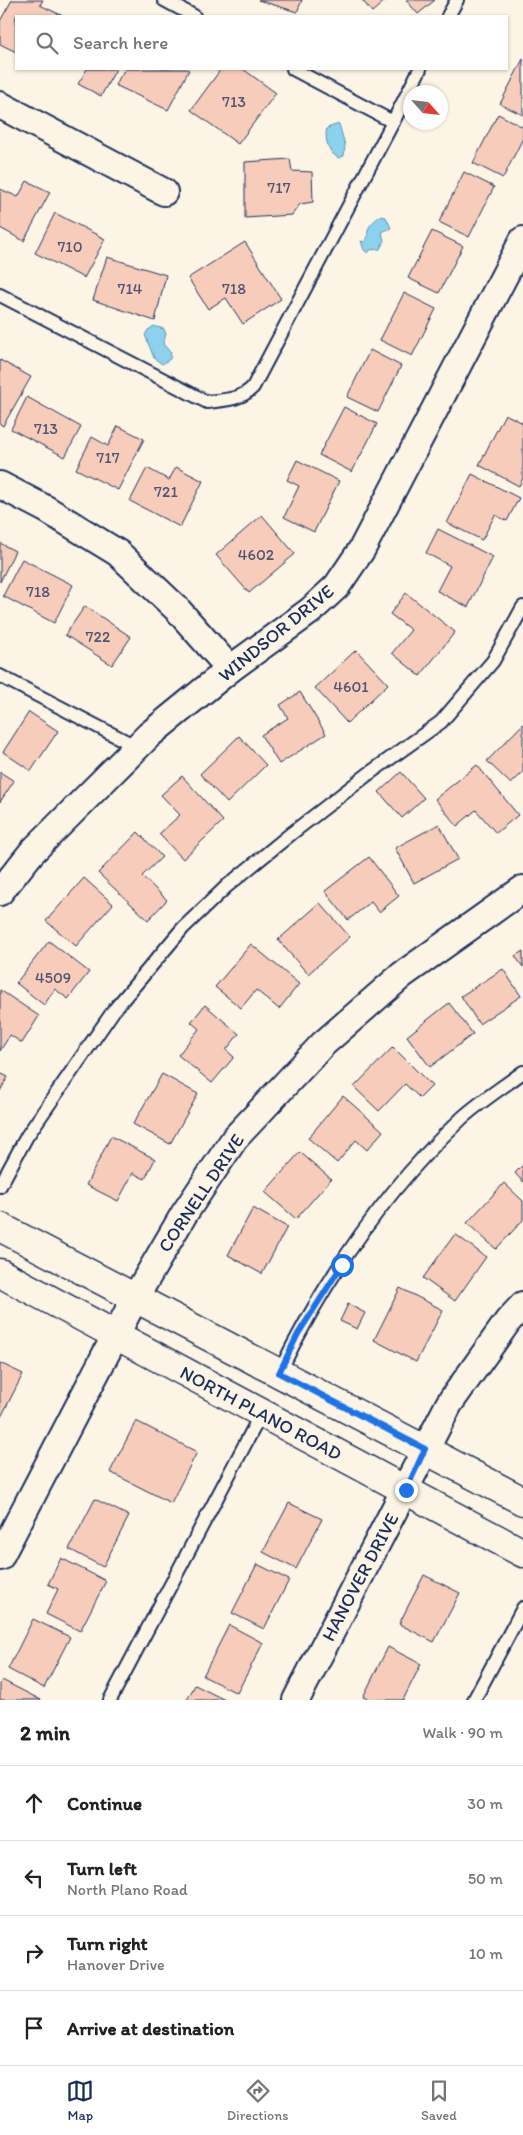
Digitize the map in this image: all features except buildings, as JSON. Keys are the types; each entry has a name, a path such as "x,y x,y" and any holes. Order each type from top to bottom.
{"main road":[{"path":"0,1227 523,1501"},
{"name":"NORTH PLANO ROAD","path":"0,1273 523,1554"}],"street":[{"path":"0,105 164,192"},
{"name":"WINDSOR DRIVE","path":"0,892 32,852 149,734 230,670 310,611 337,586 362,548 523,240"},
{"path":"0,485 46,509 118,553 177,609 230,670"},
{"name":"CORNELL DRIVE","path":"0,1557 135,1298 184,1214 235,1138 323,1044 402,975 523,889"},
{"name":"HANOVER DRIVE","path":"296,1700 449,1404 508,1321 523,1305"}],"lane":[{"path":"164,0 192,15"},
{"path":"449,15 457,0"},
{"path":"295,70 393,122"},
{"path":"0,295 207,402 228,400 247,393 258,378 419,70"},
{"path":"0,1186 27,1136 114,1010 183,928 226,886 292,833 367,775 442,722 493,661 523,606"},
{"path":"0,676 137,747"},
{"path":"279,1373 298,1334 370,1220 407,1174 463,1117 523,1072"},
{"path":"110,1700 261,1414"},
{"path":"474,1700 523,1608"}],"water":[{"path":"339,124 345,145 344,156 339,158 332,153 326,136 327,128"},
{"path":"380,216 386,217 391,228 382,232 384,241 380,249 370,250 368,253 364,250 361,241 364,242 368,236 369,227"},
{"path":"154,326 164,329 166,334 163,344 171,353 170,359 162,364 154,358 145,335"}],"route":[{"path":"342,1265 298,1334 279,1373 425,1449 406,1490"}]}
